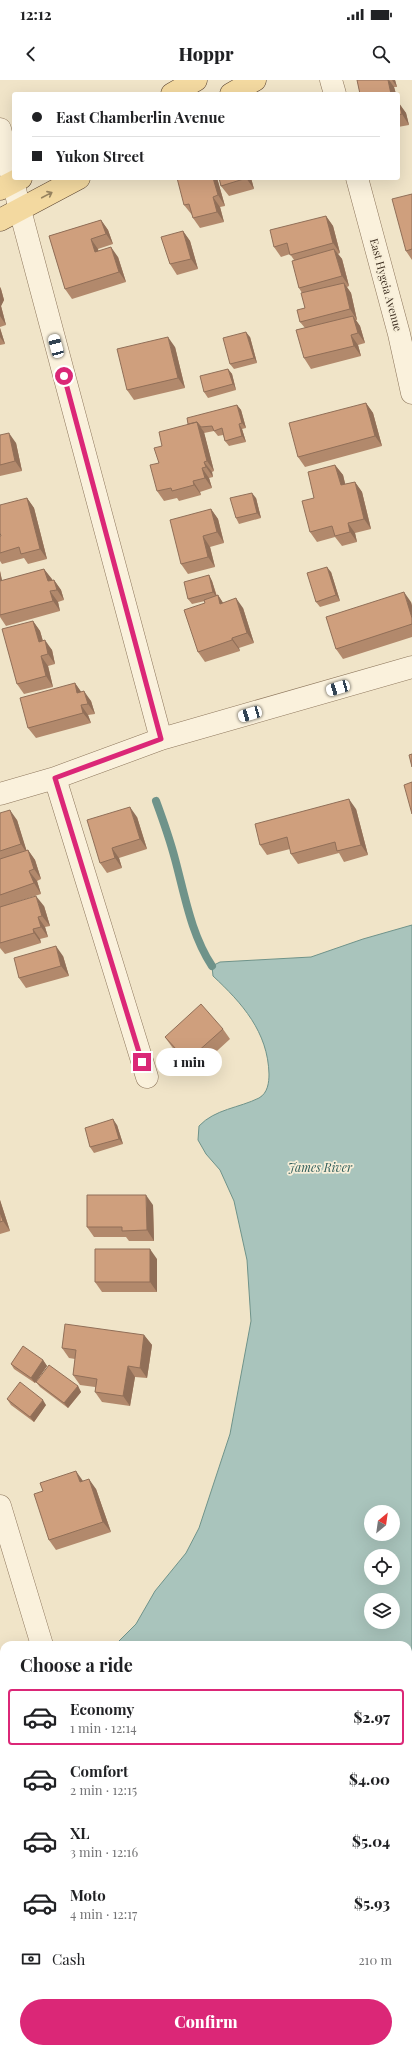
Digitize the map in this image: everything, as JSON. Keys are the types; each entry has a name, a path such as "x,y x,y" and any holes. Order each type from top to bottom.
{"main road":[{"path":"175,92 196,80"},
{"path":"234,92 255,80"},
{"path":"0,220 74,180"}],"street":[{"path":"331,80 334,92"},
{"path":"0,128 12,183 161,739"},
{"name":"East Hygeia Avenue","path":"358,180 406,333 412,393"},
{"path":"0,794 55,778 161,739 412,667"},
{"path":"55,778 147,1077"},
{"path":"0,1506 41,1641"}],"water":[{"name":"James River","path":"412,925 412,1641 119,1641 136,1624 155,1591 186,1553 199,1528 230,1434 251,1321 247,1260 234,1201 220,1170 206,1154 198,1140 199,1126 205,1120 220,1112 262,1096 267,1087 269,1074 264,1045 252,1019 234,997 213,976 212,966 220,962 311,957 363,939"}],"building":[{"path":"357,80 388,80 391,92 360,92"},
{"path":"178,180 214,180 218,195 213,197 217,212 193,218 189,204 184,205"},
{"path":"220,180 240,180 221,186"},
{"path":"412,194 412,249 406,251 392,199"},
{"path":"326,216 333,243 290,255 287,243 274,247 270,230"},
{"path":"101,220 106,234 91,239 95,252 111,247 119,272 65,289 49,236"},
{"path":"183,231 191,259 170,264 161,237"},
{"path":"334,249 342,276 299,288 292,261"},
{"path":"344,283 350,309 300,322 297,310 305,308 301,293"},
{"path":"353,316 358,333 351,335 354,346 304,358 296,330"},
{"path":"246,332 254,358 230,364 223,338"},
{"path":"168,337 178,378 127,390 117,349"},
{"path":"228,369 233,384 204,392 200,376"},
{"path":"366,403 375,436 298,457 289,423"},
{"path":"237,405 242,423 239,424 242,436 225,441 222,428 214,431 212,426 201,427 197,422 188,424 187,418"},
{"path":"197,422 207,461 204,462 206,467 202,468 205,478 193,481 194,485 172,491 171,488 157,491 150,465 159,463 154,448 162,446 159,432"},
{"path":"9,433 15,461 0,465 0,435"},
{"path":"335,465 341,485 355,482 364,519 348,523 350,532 335,536 332,526 310,532 302,501 314,498 308,472"},
{"path":"252,493 257,513 236,518 230,498"},
{"path":"27,498 40,549 21,554 19,547 0,553 0,505"},
{"path":"211,509 217,532 203,536 208,557 181,564 170,520"},
{"path":"327,567 336,595 316,602 307,573"},
{"path":"44,569 48,581 54,580 57,590 50,591 53,601 0,615 0,581"},
{"path":"209,575 213,592 188,599 184,582"},
{"path":"404,592 412,618 412,624 336,649 326,617"},
{"path":"218,595 220,604 236,598 247,633 198,652 184,610 205,603 204,600"},
{"path":"33,621 39,642 45,640 48,654 41,656 46,676 17,684 2,629"},
{"path":"75,683 77,693 84,691 88,704 81,705 83,713 28,728 20,698"},
{"path":"412,754 412,767 409,755"},
{"path":"412,782 412,814 404,785"},
{"path":"349,799 361,845 337,851 335,842 291,854 287,837 260,845 255,824"},
{"path":"130,807 140,839 112,848 115,858 100,863 87,820"},
{"path":"10,810 21,844 0,851 0,813"},
{"path":"28,850 34,869 29,871 34,883 0,895 0,859"},
{"path":"36,896 42,916 38,917 41,927 33,929 34,933 0,943 0,907"},
{"path":"56,946 61,966 19,978 14,958"},
{"path":"201,1004 223,1029 187,1061 165,1037"},
{"path":"113,1119 119,1139 90,1147 85,1128"},
{"path":"87,1195 146,1195 147,1230 122,1231 122,1227 87,1227"},
{"path":"0,1212 3,1221 0,1222"},
{"path":"95,1249 150,1249 150,1282 95,1282"},
{"path":"65,1324 144,1335 140,1368 128,1366 123,1396 95,1392 97,1379 73,1375 76,1350 62,1348"},
{"path":"23,1346 43,1360 31,1378 11,1364"},
{"path":"49,1365 78,1386 64,1403 36,1382"},
{"path":"20,1382 43,1400 30,1417 7,1399"},
{"path":"76,1471 80,1482 89,1479 103,1522 49,1540 34,1494 43,1491 40,1483"}],"waterway":[{"path":"156,801 171,845 194,928 212,966"}],"route":[{"path":"64,376 161,739 55,778 142,1062"}]}
